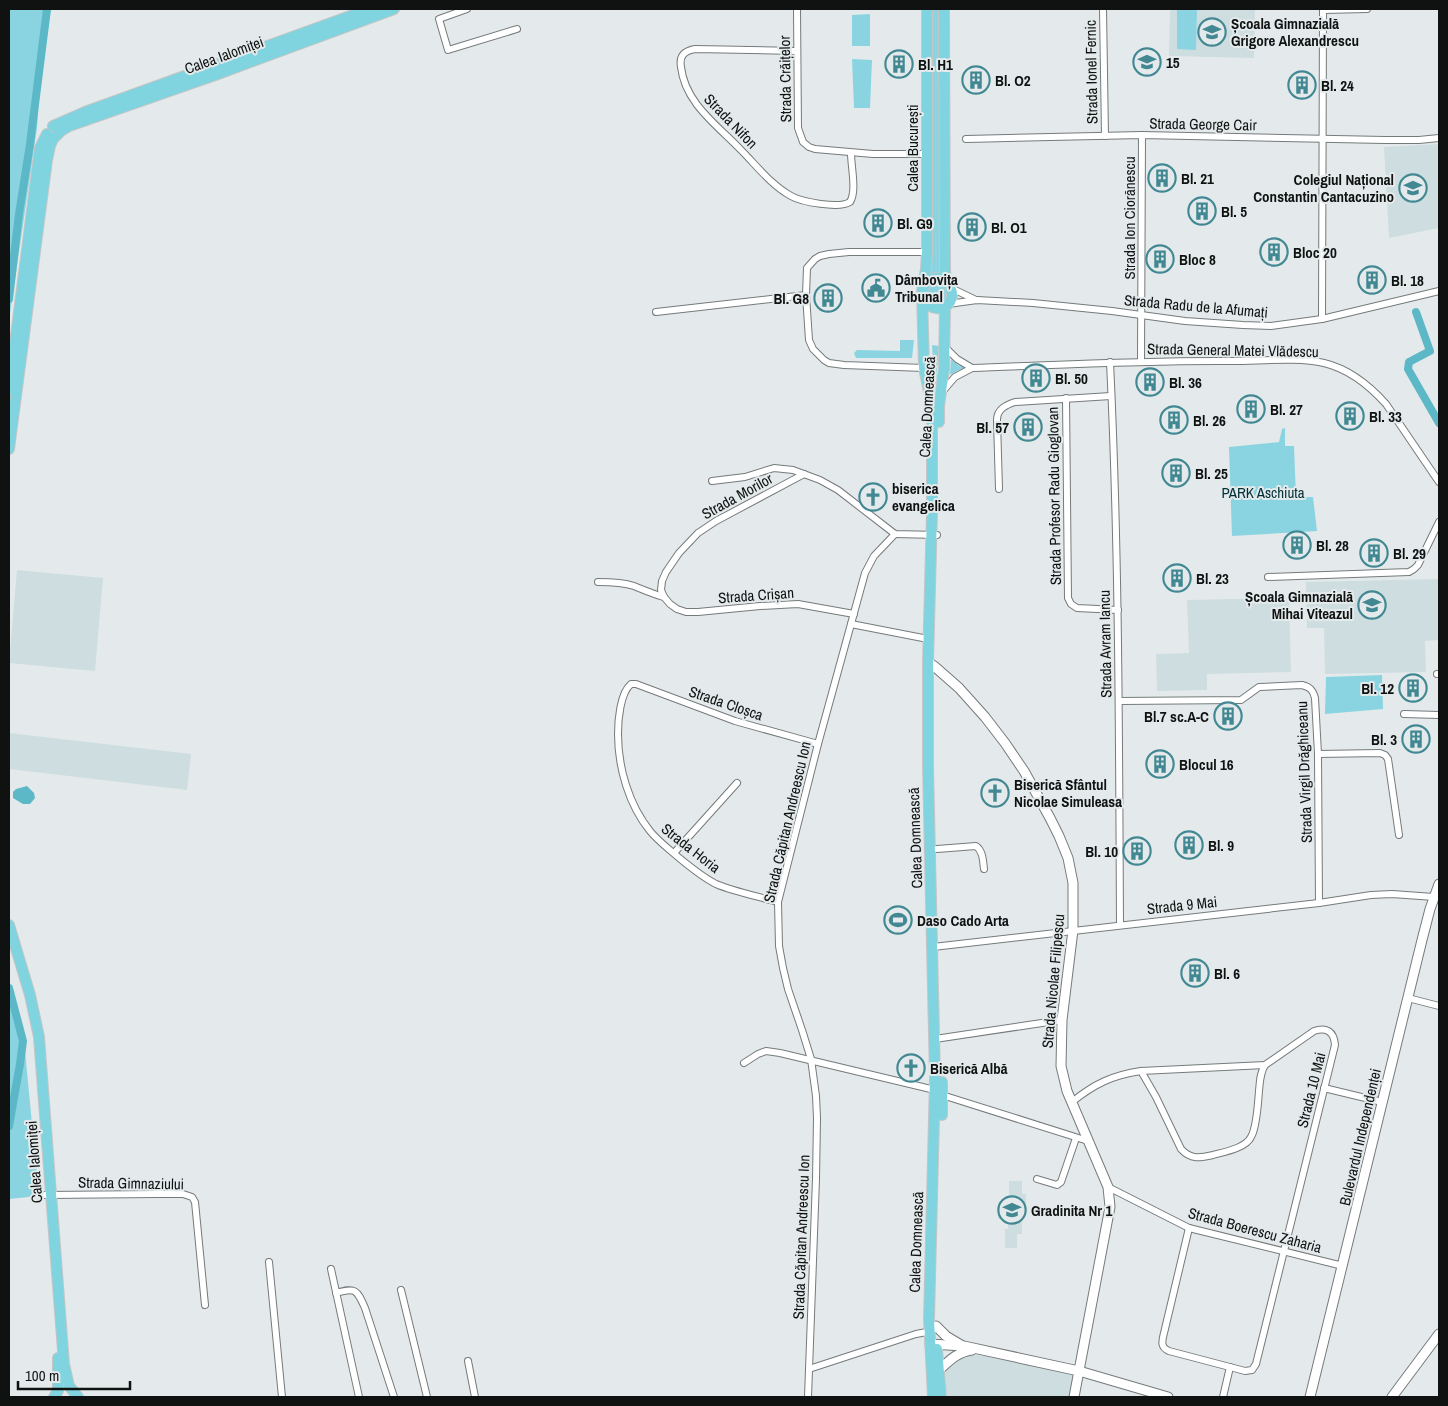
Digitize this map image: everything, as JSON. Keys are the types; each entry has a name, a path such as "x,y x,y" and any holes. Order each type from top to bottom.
{"main road":[{"name":"Calea Ialomiței","path":"55,133 69,118 370,9"},
{"name":"Calea Ialomiței","path":"55,133 394,9"},
{"name":"Calea București","path":"923,288 927,252 927,9"},
{"path":"923,300 930,307 935,308 946,305 952,296 945,270 944,9"},
{"path":"9,390 40,148 55,133"},
{"path":"9,449 48,152 55,133"},
{"path":"924,368 923,288 925,284 933,279 942,279 948,284"},
{"name":"Calea Domnească","path":"933,1397 939,1092 936,947 928,767 939,406 944,369 946,305"},
{"name":"Calea Domnească","path":"924,368 932,406 934,535 928,639 931,664 937,849 936,947"},
{"name":"Calea Ialomiței","path":"9,925 30,995 39,1037 61,1369 69,1386 66,1396"},
{"path":"9,948 32,1038 48,1195"},
{"path":"933,1344 941,1397"},
{"path":"61,1369 66,1396"},
{"path":"46,1397 55,1389 61,1369"}],"street":[{"path":"467,9 439,19 448,50 516,29"},
{"name":"Strada Crăițelor","path":"797,9 798,128 799,135 804,142 809,147 816,149 850,153 927,154"},
{"name":"Strada Ionel Fernic","path":"1103,9 1105,136"},
{"path":"1322,319 1323,9 1367,9"},
{"name":"Strada Nifon","path":"797,51 688,50 681,58 682,77 694,101 706,116 774,183 792,197 828,204 843,205 850,202 853,191 850,153"},
{"name":"Strada George Cair","path":"966,139 1142,135 1386,140 1439,138"},
{"name":"Strada Ion Ciorănescu","path":"1141,361 1142,135"},
{"path":"924,368 844,365 829,363 824,360 809,340 806,295 807,268 814,258 828,254 849,252 927,252"},
{"name":"Strada Radu de la Afumați","path":"948,284 977,300"},
{"name":"Strada Radu de la Afumați","path":"946,305 977,300 1033,303 1185,321 1271,326 1322,319 1439,291"},
{"path":"656,312 806,295"},
{"path":"945,347 957,359 972,368"},
{"name":"Strada General Matei Vlădescu","path":"941,392 955,377 972,368 1141,361 1306,361 1324,363 1339,368 1368,386 1382,399 1439,482"},
{"name":"Strada Avram Iancu","path":"1110,362 1118,610 1120,925"},
{"name":"Strada Profesor Radu Gioglovan","path":"999,489 997,415 999,411 1008,404 1015,402 1112,396"},
{"name":"Strada Profesor Radu Gioglovan","path":"1066,398 1068,598 1076,608 1118,610"},
{"path":"712,481 745,477 774,468 784,468 820,480 838,490 895,534 934,535"},
{"name":"Strada Morilor","path":"664,597 662,581 666,572 679,553 698,533 716,521 804,474"},
{"path":"1268,577 1409,572 1418,564 1439,522"},
{"name":"Strada Căpitan Andreescu Ion","path":"808,1397 815,1229 816,1096 811,1059 782,968 779,946 778,902 818,744 865,573 874,556 895,534"},
{"name":"Strada Crișan","path":"598,582 615,582 632,586 664,597 677,609 692,612 798,604 854,614"},
{"path":"851,624 928,639"},
{"name":"Strada Nicolae Filipescu","path":"931,664 959,688 1005,743 1024,771 1060,836 1071,870 1073,930 1062,1020 1061,1066 1067,1091 1108,1187 1110,1207 1074,1397"},
{"name":"Strada Cloșca","path":"628,686 636,684 735,721 818,744"},
{"name":"Strada Virgil Drăghiceanu","path":"1119,701 1241,700 1259,687 1302,685 1313,691 1316,698 1318,754 1319,903"},
{"name":"Strada Horia","path":"628,686 623,697 618,723 618,740 627,789 639,815 651,832 674,853 713,882 725,888 778,902"},
{"path":"1404,714 1439,715"},
{"path":"1318,754 1380,753 1384,755 1388,759 1399,835"},
{"path":"674,853 737,782"},
{"path":"937,849 976,846 981,852 984,869"},
{"name":"Bulevardul Independenței","path":"1310,1397 1427,919 1439,884"},
{"name":"Strada 9 Mai","path":"936,947 1372,896 1392,894 1434,897"},
{"path":"1408,998 1439,1006"},
{"path":"938,1038 1062,1020"},
{"name":"Strada 10 Mai","path":"1230,1367 1248,1371 1252,1370 1256,1364 1335,1039 1332,1033 1326,1030 1314,1031 1265,1064"},
{"path":"744,1064 766,1051 811,1059 939,1092 1088,1142"},
{"path":"1072,1102 1105,1079 1141,1070 1265,1064 1260,1077 1252,1137 1233,1150 1205,1157 1186,1155 1181,1149 1141,1070"},
{"path":"1324,1088 1382,1102"},
{"path":"1037,1179 1057,1185 1061,1182 1076,1138"},
{"name":"Strada Boerescu Zaharia","path":"1108,1187 1190,1228 1342,1266"},
{"name":"Strada Gimnaziului","path":"48,1195 183,1194 192,1197 195,1202 205,1305"},
{"path":"1190,1228 1162,1343 1163,1347 1169,1352 1230,1367 1223,1397"},
{"path":"268,1262 282,1397"},
{"path":"331,1269 359,1397"},
{"path":"336,1293 352,1289 357,1291 360,1296 394,1397"},
{"path":"402,1290 426,1397"},
{"path":"808,1369 934,1327 964,1346"},
{"path":"1392,1397 1439,1334"},
{"path":"933,1344 964,1346 1079,1371 1168,1397"},
{"path":"938,1371 961,1352 980,1350"},
{"path":"468,1361 475,1397"}],"shaded area":[{"name":"Școala Gimnazială Grigore Alexandrescu","path":"1170,9 1255,9 1254,58 1169,56"},
{"name":"Colegiul Național Constantin Cantacuzino","path":"1439,144 1439,228 1389,238 1384,147"},
{"path":"17,570 103,578 95,671 9,663"},
{"name":"Școala Gimnazială Mihai Viteazul","path":"1438,579 1439,640 1425,641 1426,672 1325,674 1324,628 1307,628 1306,582"},
{"path":"1289,598 1291,672 1207,674 1207,690 1157,691 1156,654 1189,653 1187,600"},
{"path":"9,733 191,754 187,790 9,769"},
{"path":"27,786 34,793 35,798 30,804 23,804 13,798 13,792 16,789"},
{"name":"Gradinita Nr 1","path":"1009,1181 1022,1181 1022,1194 1026,1194 1026,1215 1022,1215 1022,1234 1017,1234 1017,1248 1005,1248 1005,1229 1008,1229 1008,1220 998,1219 998,1206 1012,1206 1012,1201 1009,1200"},
{"path":"965,1355 996,1356 1074,1372 1069,1397 947,1397 945,1373 955,1359"}],"green space":[{"path":"9,9 51,9 40,87 37,128 9,321"},
{"path":"933,9 941,9 941,275 931,276"},
{"path":"1177,9 1197,9 1196,50 1177,49"},
{"path":"870,14 870,46 852,46 852,15"},
{"path":"852,59 872,60 870,108 854,108"},
{"path":"937,283 944,286 947,293 944,300 937,303 930,300 927,293 930,286"},
{"path":"900,340 914,340 912,358 856,358 854,353 857,350 900,351"},
{"path":"932,345 939,346 935,395"},
{"path":"951,359 958,365 966,368 950,375"},
{"name":"PARK Aschiuta","path":"1285,428 1285,446 1294,446 1296,497 1313,497 1317,531 1232,536 1229,447 1279,442 1282,429"},
{"path":"1382,675 1383,709 1325,714 1326,677"},
{"path":"9,983 24,1041 39,1196 9,1199"}],"waterway":[{"path":"9,299 47,9"},
{"path":"1416,312 1430,351 1409,362 1408,369 1439,423"},
{"path":"9,988 23,1041 9,1126"}],"place":[{"name":"Școala Gimnazială Grigore Alexandrescu","path":"1212,32"},
{"name":"15","path":"1147,62"},
{"name":"Bl. H1","path":"899,64"},
{"name":"Bl. O2","path":"976,80"},
{"name":"Bl. 24","path":"1302,85"},
{"name":"Bl. 21","path":"1162,178"},
{"name":"Colegiul Național Constantin Cantacuzino","path":"1413,188"},
{"name":"Bl. 5","path":"1202,211"},
{"name":"Bl. G9","path":"878,223"},
{"name":"Bl. O1","path":"972,227"},
{"name":"Bloc 20","path":"1274,252"},
{"name":"Bloc 8","path":"1160,259"},
{"name":"Bl. 18","path":"1372,280"},
{"name":"Dâmbovița Tribunal","path":"876,288"},
{"name":"Bl. G8","path":"828,298"},
{"name":"Bl. 50","path":"1036,378"},
{"name":"Bl. 36","path":"1150,382"},
{"name":"Bl. 27","path":"1251,409"},
{"name":"Bl. 33","path":"1350,416"},
{"name":"Bl. 26","path":"1174,420"},
{"name":"Bl. 57","path":"1028,427"},
{"name":"Bl. 25","path":"1176,473"},
{"name":"biserica evangelica","path":"873,497"},
{"name":"Bl. 28","path":"1297,545"},
{"name":"Bl. 29","path":"1374,553"},
{"name":"Bl. 23","path":"1177,578"},
{"name":"Școala Gimnazială Mihai Viteazul","path":"1372,605"},
{"name":"Bl. 12","path":"1413,688"},
{"name":"Bl.7 sc.A-C","path":"1228,716"},
{"name":"Bl. 3","path":"1416,739"},
{"name":"Blocul 16","path":"1160,764"},
{"name":"Biserică Sfântul Nicolae Simuleasa","path":"995,793"},
{"name":"Bl. 9","path":"1189,845"},
{"name":"Bl. 10","path":"1137,851"},
{"name":"Daso Cado Arta","path":"898,920"},
{"name":"Bl. 6","path":"1195,973"},
{"name":"Biserică Albă","path":"911,1068"},
{"name":"Gradinita Nr 1","path":"1012,1210"}]}
